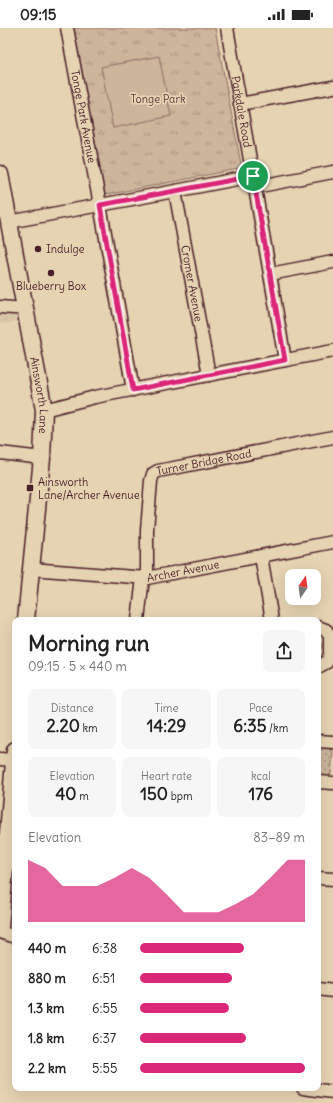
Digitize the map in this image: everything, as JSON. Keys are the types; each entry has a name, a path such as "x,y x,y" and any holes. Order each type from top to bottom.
{"main road":[{"name":"Ainsworth Lane","path":"0,174 44,410 42,458 26,617"},
{"path":"0,927 10,756"}],"street":[{"name":"Tonge Park Avenue","path":"67,28 133,390"},
{"name":"Parkdale Road","path":"227,28 285,360"},
{"path":"240,104 333,87"},
{"path":"9,222 175,191 333,172"},
{"name":"Cromer Avenue","path":"175,191 210,375"},
{"path":"270,274 333,262"},
{"path":"0,307 26,309"},
{"path":"44,410 95,397 333,351"},
{"name":"Turner Bridge Road","path":"145,578 147,530 151,481 153,474 158,471 333,437"},
{"path":"0,453 42,458"},
{"name":"Archer Avenue","path":"31,569 145,578 333,542"},
{"path":"261,556 271,617"},
{"path":"138,617 145,578"},
{"path":"321,628 326,630 330,636 330,654 327,662 321,665"},
{"path":"321,741 333,742"},
{"path":"321,782 333,783"},
{"path":"321,878 333,879"},
{"path":"0,932 12,936"},
{"path":"321,989 333,991"},
{"path":"312,1091 327,1096"}],"shaded area":[{"path":"0,315 18,317 19,321 0,324"}],"green space":[{"name":"Tonge Park","path":"74,28 215,28 241,164 238,169 105,195"},
{"path":"159,56 171,116 113,128 101,67"},
{"path":"321,746 329,747 333,751 331,774 329,776 321,775"}],"place":[{"name":"Indulge","path":"38,249"},
{"name":"Blueberry Box","path":"51,273"},
{"name":"Ainsworth Lane/Archer Avenue","path":"30,488"}],"route":[{"path":"253,176 285,360 133,390 100,205 253,176"}]}
